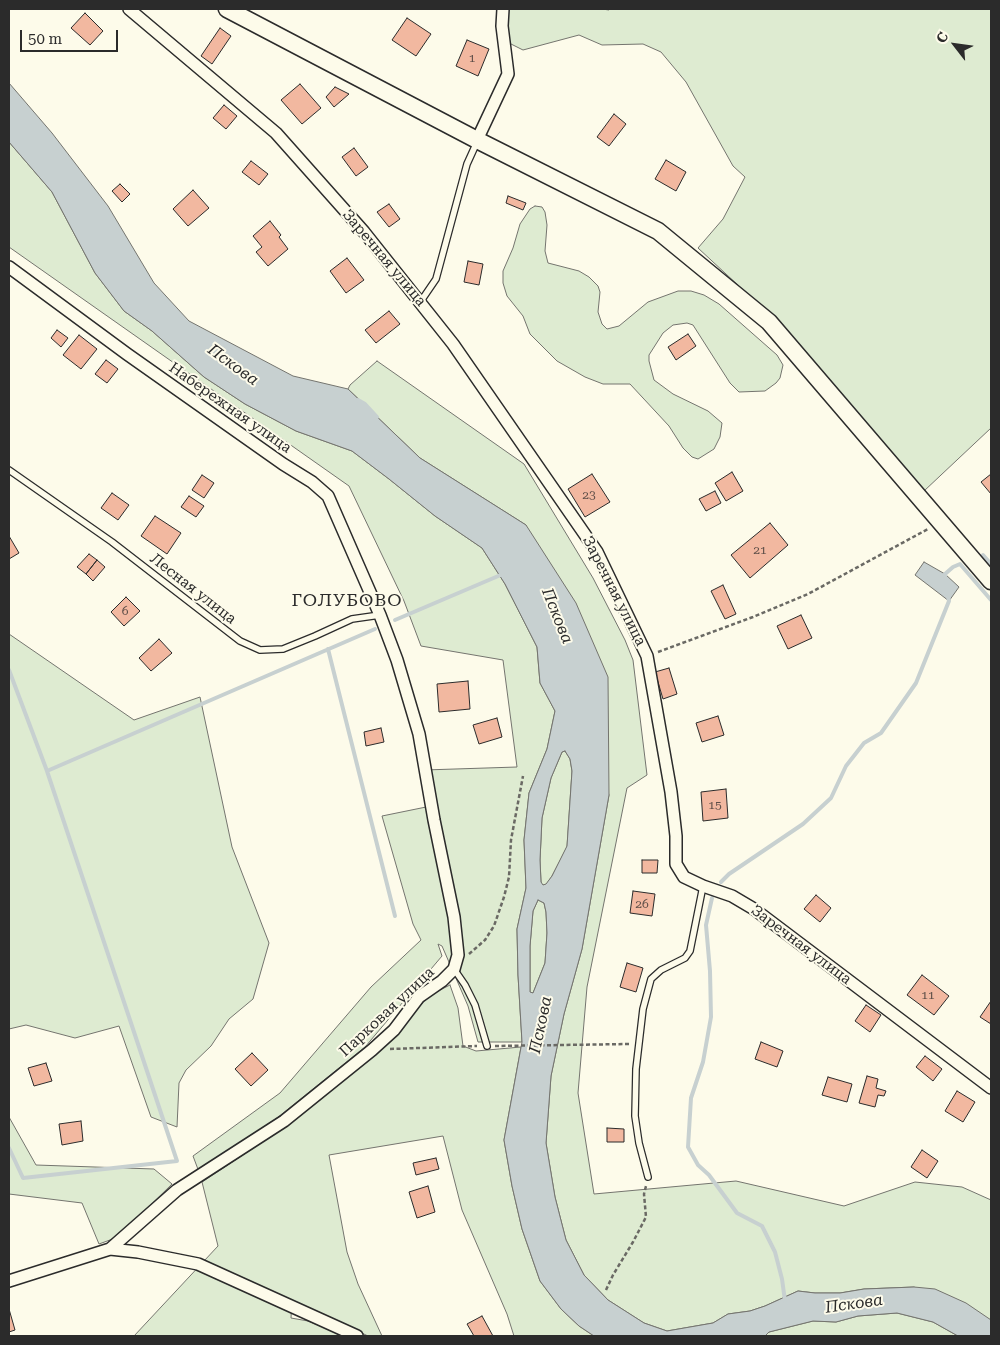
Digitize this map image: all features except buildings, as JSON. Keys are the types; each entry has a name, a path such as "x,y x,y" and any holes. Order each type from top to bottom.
{"street":[{"name":"Заречная улица","path":"129,9 276,133 364,232 421,301 504,416 597,552 647,656 671,792 676,836 676,864 684,876 703,886 732,896 754,909 991,1088"},
{"path":"227,9 477,140 658,231 769,322 991,581"},
{"path":"477,140 508,74 502,26 503,9"},
{"name":"Набережная улица","path":"9,267 127,354 321,489 328,496 338,515 380,615"},
{"name":"Парковая улица","path":"9,1281 110,1249 177,1190 284,1121 372,1050 394,1030 419,997 442,981 454,969 458,955 454,916 434,820 419,734 397,660 380,615"},
{"path":"110,1249 138,1252 198,1264 357,1336"}],"lane":[{"path":"421,301 436,279 467,164 477,140"},
{"name":"Лесная улица","path":"9,470 112,542 240,641 260,650 283,649 352,619 380,615"},
{"path":"648,1177 639,1143 635,1116 638,1043 643,1009 651,979 661,970 685,958 690,951 703,886"},
{"path":"454,969 465,985 475,1006 487,1046"}],"path":[{"path":"647,656 753,617 808,594 940,522"},
{"path":"454,969 485,940 494,926 509,877 511,840 523,776"},
{"path":"372,1050 638,1043"},
{"path":"606,1290 646,1217 644,1194 648,1177"}],"green space":[{"path":"506,9 991,9 991,428 924,491 781,325 698,248 723,219 745,177 733,166 686,82 661,52 643,44 602,45 579,35 523,50 507,42"},
{"path":"9,142 52,192 95,273 124,311 152,331 204,377 245,404 296,431 352,451 435,516 482,548 505,584 537,647 540,683 555,711 547,749 529,793 524,840 526,888 517,929 522,1042 478,1042 468,1006 442,946 438,944 442,956 365,1047 277,1118 199,1172 193,1156 280,1093 371,987 421,940 413,924 382,816 431,806 424,770 517,767 503,660 421,646 404,601 349,486 9,247"},
{"path":"535,206 542,207 545,212 547,225 545,251 548,263 579,271 598,286 600,292 598,312 602,324 607,329 619,326 648,302 678,291 691,291 704,295 719,304 777,355 783,365 780,378 776,383 765,391 739,392 730,383 693,325 687,323 673,325 663,333 649,355 654,380 673,394 708,411 722,423 720,437 714,449 698,459 692,457 683,448 669,426 630,384 603,384 585,377 557,361 530,334 523,316 507,296 503,283 503,271 513,248 520,224 530,209"},
{"path":"377,361 524,464 593,578 625,640 633,660 647,775 627,788 587,987 578,1093 594,1194 736,1181 844,1206 915,1182 962,1187 991,1200 991,1320 914,1287 864,1289 840,1293 798,1291 750,1311 728,1314 713,1323 667,1331 644,1323 608,1300 584,1275 566,1240 555,1197 546,1143 551,1076 564,1014 582,949 609,795 526,525 420,458 348,389"},
{"path":"9,634 134,720 200,697 232,847 269,943 253,999 229,1019 211,1046 186,1070 179,1083 177,1127 151,1117 119,1026 75,1038 26,1025 9,1029"},
{"path":"565,751 570,759 572,771 567,847 552,876 546,885 542,885 540,860 542,818 551,778 562,752"},
{"path":"538,900 544,903 546,912 545,963 533,993 530,993 530,946 533,911"},
{"path":"450,985 458,1008 463,1046 476,1051 521,1047 504,1140 522,1229 540,1281 561,1309 579,1326 594,1336 514,1336 507,1314 462,1210 443,1136 329,1155 347,1252 358,1284 382,1336 368,1336 292,1300 291,1318 308,1321 345,1336 134,1336 218,1246 202,1182 270,1137 382,1046 430,995"},
{"path":"9,1117 36,1165 154,1169 172,1184 118,1237 99,1244 82,1203 9,1194"},
{"path":"897,1313 933,1322 958,1336 765,1336 769,1332 813,1321 836,1322 858,1316"}],"water":[{"name":"Пскова","path":"9,83 52,133 108,206 154,283 189,321 293,376 348,389 420,458 526,525 576,603 608,677 609,795 582,949 564,1014 551,1076 546,1143 555,1197 566,1240 584,1275 608,1300 644,1323 667,1331 713,1323 728,1314 750,1311 798,1291 840,1293 864,1289 914,1287 935,1289 966,1303 991,1320 991,1336 958,1336 933,1322 897,1313 858,1316 836,1322 813,1321 769,1332 765,1336 594,1336 579,1326 561,1309 540,1281 522,1229 504,1140 522,1042 517,929 526,888 524,840 529,793 547,749 555,711 540,683 537,647 505,584 482,548 435,516 352,451 296,431 245,404 204,377 152,331 124,311 95,273 52,192 9,142","holes":["565,751 570,759 572,771 567,846 552,876 543,885 541,882 540,860 542,818 551,778 562,752","538,900 544,903 547,933 545,963 533,993 530,992 530,946 533,911"]},
{"path":"924,562 945,574 959,587 949,601 915,575"}],"waterway":[{"path":"358,400 365,404 377,417"},
{"path":"983,555 991,564"},
{"path":"945,577 945,574 953,567 960,564 991,600"},
{"path":"395,620 503,574"},
{"path":"721,882 729,874 803,824 831,798 846,766 864,743 881,733 916,683 949,601 948,596"},
{"path":"9,670 47,771 375,629"},
{"path":"328,649 395,916"},
{"path":"9,1148 23,1178 177,1161 47,771"},
{"path":"712,898 706,925 711,1017 703,1062 691,1098 688,1147 698,1165 709,1175 737,1213 762,1226 775,1252 785,1301"}],"district":[{"name":"ГОЛУБОВО","path":"347,601"}]}
